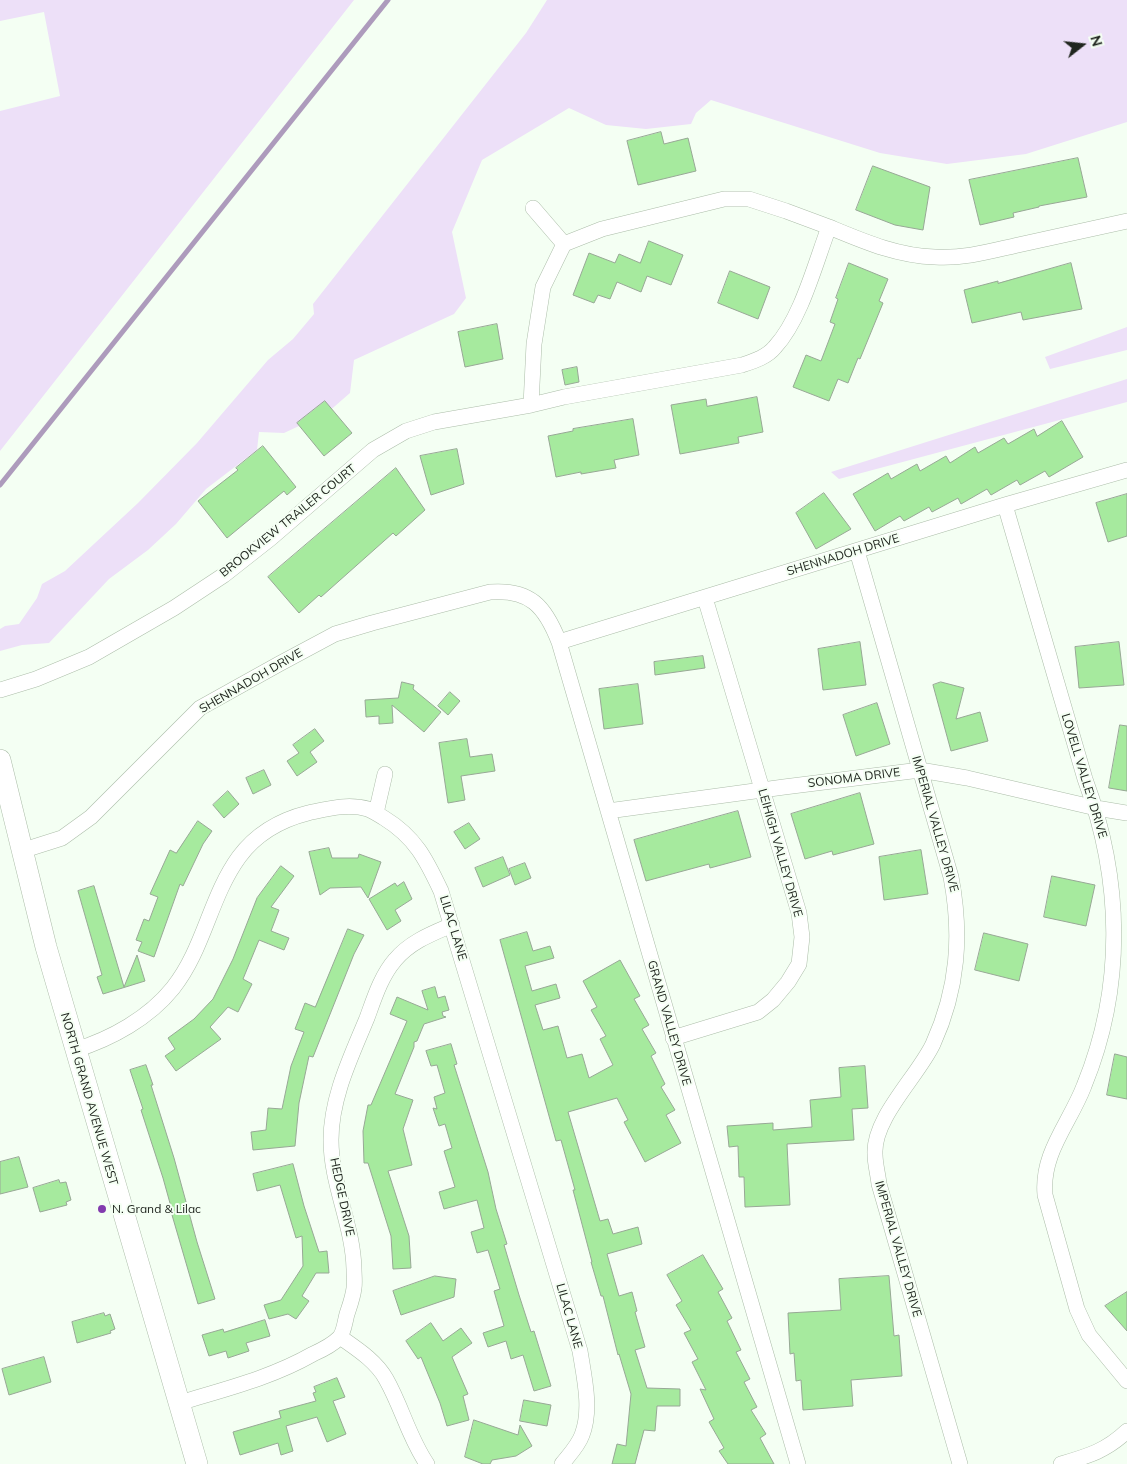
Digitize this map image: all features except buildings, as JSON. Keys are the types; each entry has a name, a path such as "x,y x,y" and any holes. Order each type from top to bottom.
{"main road":[{"name":"NORTH GRAND AVENUE WEST","path":"0,760 46,947 197,1464"}],"street":[{"path":"531,405 534,344 543,287 564,244 602,228 724,199 749,199 895,252 917,256 944,257 981,253 1127,221"},
{"path":"533,208 564,244"},
{"name":"BROOKVIEW TRAILER COURT","path":"0,690 36,679 81,661 174,608 224,575 271,538 373,450 392,438 434,422 742,365 759,359 775,348 794,322 828,227"},
{"name":"SHENNADOH DRIVE","path":"559,642 1005,505 1127,470"},
{"name":"LOVELL VALLEY DRIVE","path":"1005,505 1085,779 1096,808 1105,845 1112,890 1115,935 1111,984 1103,1034 1084,1089 1053,1147 1046,1166 1044,1181 1048,1211 1078,1309 1089,1335 1127,1381"},
{"name":"IMPERIAL VALLEY DRIVE","path":"857,551 953,885 956,903 958,935 956,965 949,1003 933,1045 890,1110 879,1131 874,1152 879,1184 960,1464"},
{"name":"SHENNADOH DRIVE","path":"21,850 62,838 90,816 200,708 335,634 490,592 508,591 521,595"},
{"name":"GRAND VALLEY DRIVE","path":"521,595 539,606 550,621 559,642 798,1464"},
{"name":"LEIHIGH VALLEY DRIVE","path":"673,1038 758,1012 773,1000 788,982 799,964 802,938 799,913 705,598"},
{"name":"SONOMA DRIVE","path":"608,811 920,770 967,778 1096,808 1127,813"},
{"path":"376,813 385,774"},
{"name":"LILAC LANE","path":"75,1050 93,1044 124,1028 150,1012 163,1000 174,987 196,949 226,877 240,856 257,837 273,826 295,817 329,808 350,807 367,809 376,813 394,824 414,841 431,868 441,891 580,1351 584,1377 585,1418 582,1436 562,1464"},
{"name":"HEDGE DRIVE","path":"340,1338 355,1287 354,1255 347,1220 336,1183 331,1140 333,1110 338,1092 380,986 394,961 409,946 421,938 452,925"},
{"path":"179,1403 265,1377 291,1367 340,1338 373,1362 386,1379 416,1448 427,1464"},
{"path":"1061,1464 1093,1455 1106,1448 1127,1431"}],"shaded area":[{"path":"0,0 354,0 0,451 0,111 60,96 44,12 0,21"},
{"path":"547,0 1127,0 1127,122 1026,154 947,164 880,153 711,100 696,113 691,124 646,129 606,125 569,108 482,160 452,232 466,298 454,314 354,360 350,393 327,413 284,433 259,432 257,450 206,489 176,524 148,550 109,579 49,643 22,645 0,651 0,629 5,626 19,624 37,598 42,584 65,571 138,503 197,443 268,360 293,339 314,314 313,304 526,33"},
{"path":"1127,327 1127,350 1050,369 1045,357"},
{"path":"1127,379 1127,402 839,479 831,472"}],"waterway":[{"path":"0,485 388,0"}],"place":[{"name":"N. Grand & Lilac","path":"102,1209"}]}
